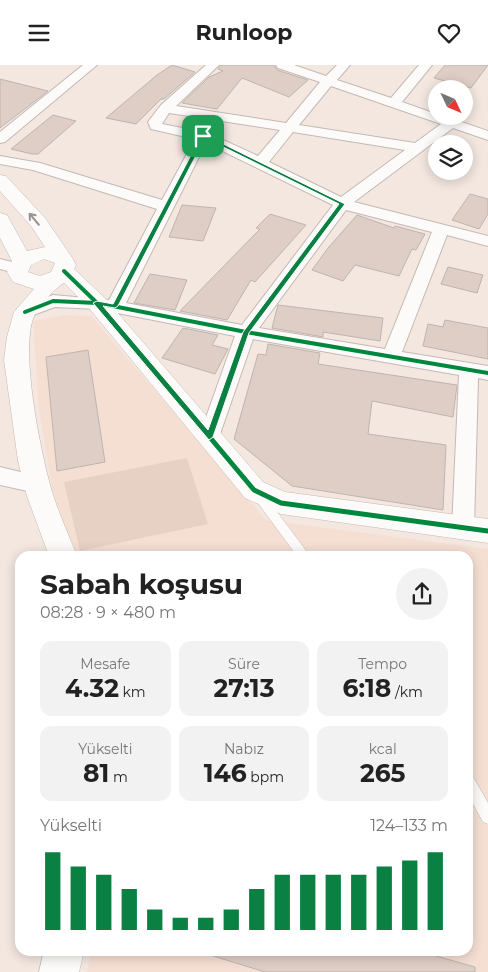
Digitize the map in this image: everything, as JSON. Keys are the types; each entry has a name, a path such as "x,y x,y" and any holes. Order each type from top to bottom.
{"street":[{"path":"0,139 91,65"},
{"path":"213,65 166,108 155,122 156,125 162,129 203,136 342,204 488,241"},
{"path":"282,65 428,115"},
{"path":"260,163 328,81 344,65"},
{"path":"393,103 426,65"},
{"path":"166,108 417,148"},
{"path":"209,437 246,332 342,204 447,125"},
{"path":"456,125 488,136"},
{"path":"106,305 167,207 203,136"},
{"path":"0,160 35,165 167,207"},
{"path":"0,181 38,223 60,270"},
{"path":"0,219 15,268 25,312"},
{"path":"391,357 441,229"},
{"path":"15,268 40,253 51,253 60,270 106,305 209,437 254,490 281,503 488,531"},
{"path":"15,268 36,283 60,270"},
{"path":"60,270 25,312 18,337 16,360 31,461 37,484 61,551"},
{"path":"25,312 53,301 106,305 246,332 479,371 463,528"},
{"path":"0,476 37,484"},
{"path":"59,972 63,956"}],"lane":[{"path":"254,490 300,551"},
{"path":"473,791 488,817"}],"shaded area":[{"path":"64,315 91,316 266,520 488,549 488,972 87,972 90,956 473,956 473,551 73,551 52,488 39,410 33,321"},
{"path":"187,458 208,524 80,551 64,482"}],"building":[{"path":"172,65 195,72 164,99 161,99 136,124 106,118 157,75"},
{"path":"221,65 274,65 277,70 308,80 289,97 242,78 217,109 182,103 209,77 223,71 218,69"},
{"path":"445,65 488,65 473,85 473,80 441,80 434,78"},
{"path":"0,79 48,91 0,128"},
{"path":"53,115 76,121 38,154 11,149"},
{"path":"470,194 488,199 488,214 479,229 452,220"},
{"path":"182,205 216,208 203,241 169,237"},
{"path":"270,214 306,225 255,282 251,280 227,320 180,311 260,229 256,228"},
{"path":"357,215 394,228 395,226 425,234 416,250 412,249 399,276 355,265 343,281 312,270 328,248"},
{"path":"448,267 483,275 477,293 441,284"},
{"path":"150,274 187,280 175,310 134,303"},
{"path":"278,305 383,318 380,341 323,332 323,337 272,328"},
{"path":"445,320 488,328 488,359 423,346 428,324 443,327"},
{"path":"183,328 218,335 212,345 228,349 215,374 162,358"},
{"path":"268,344 320,353 318,364 457,385 453,417 372,401 368,434 446,445 443,510 292,486 234,439 258,354 266,355"},
{"path":"88,350 105,462 57,471 46,357"},
{"path":"213,956 436,956 475,967 475,972 265,972"}],"cycle path":[{"path":"64,271 97,303 254,490 281,503 488,531"},
{"path":"25,312 53,301 97,303 246,332 488,373"}],"route":[{"path":"203,136 342,204 246,332 209,437 97,303 115,306 203,136"}]}
